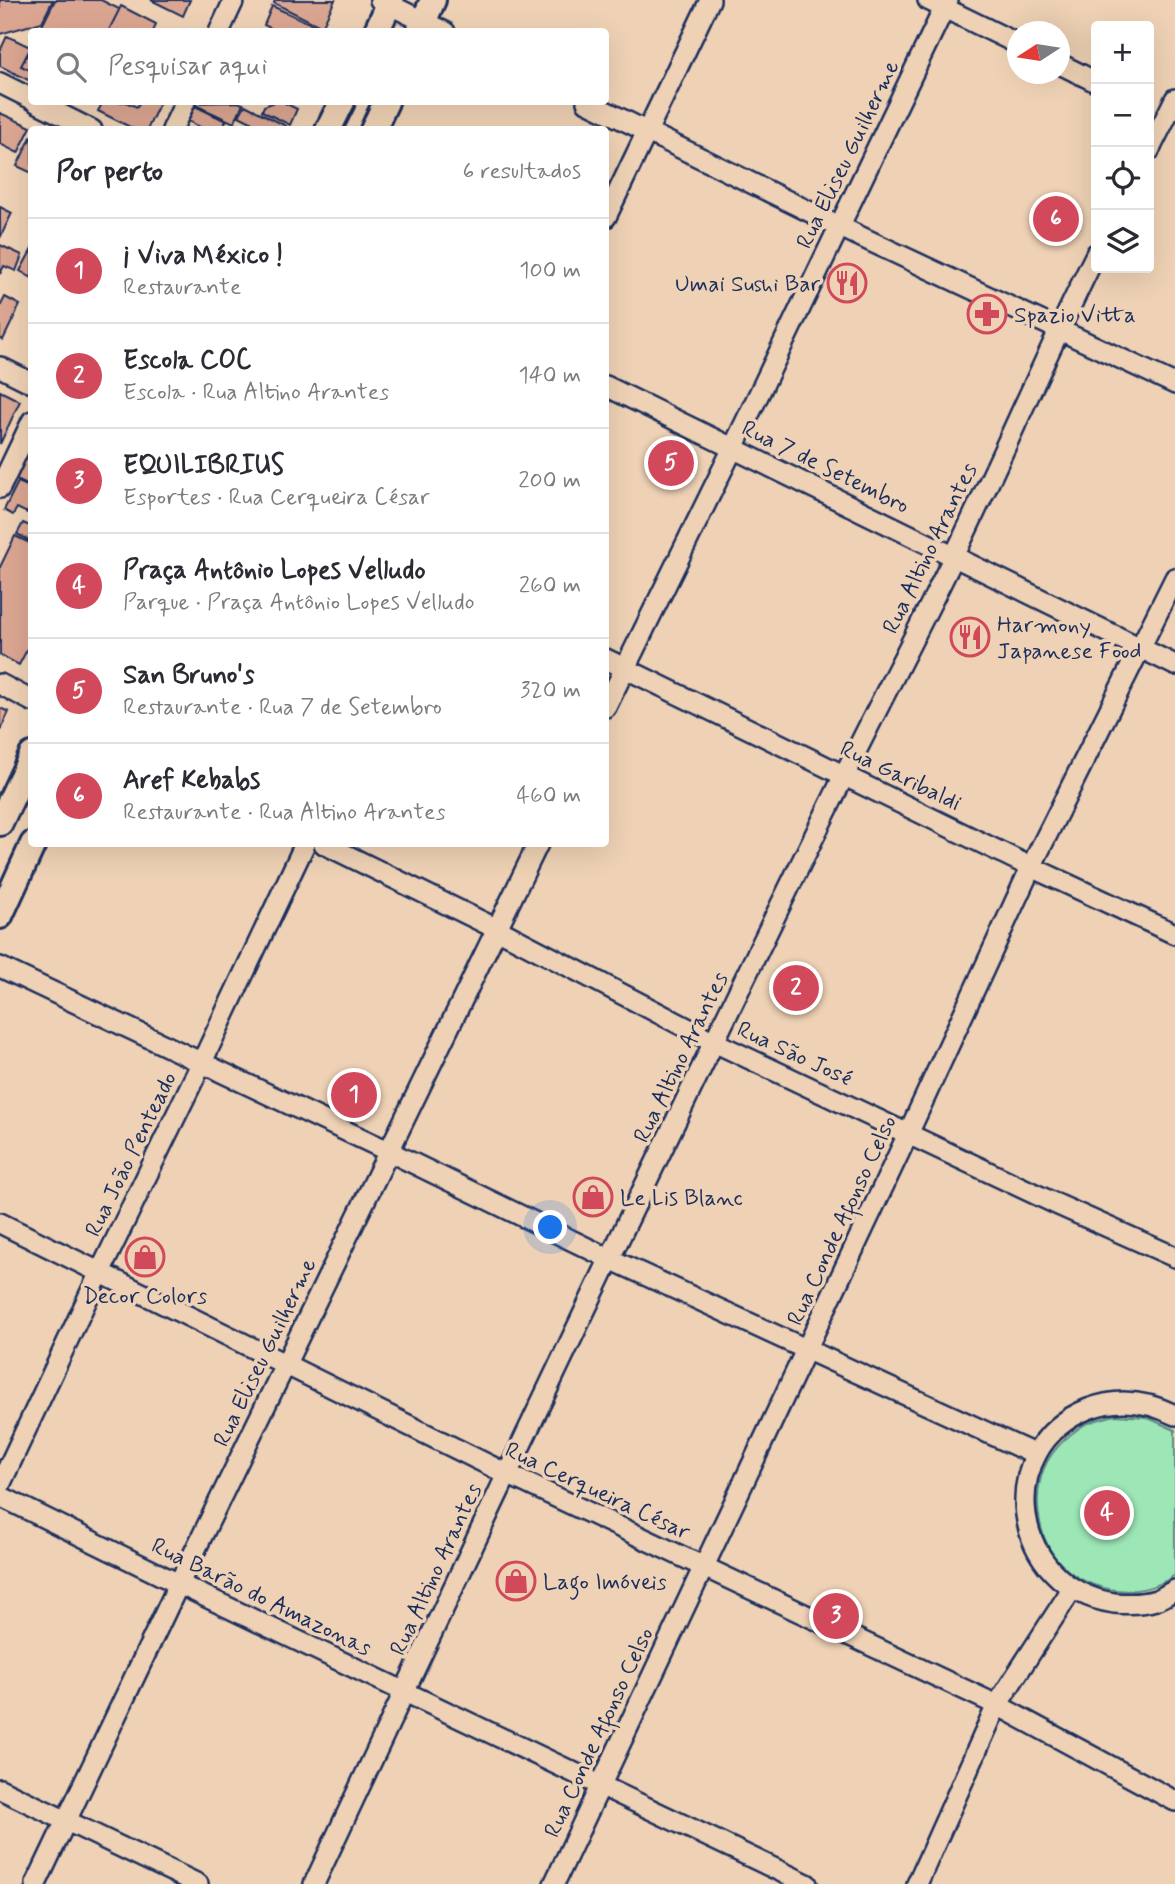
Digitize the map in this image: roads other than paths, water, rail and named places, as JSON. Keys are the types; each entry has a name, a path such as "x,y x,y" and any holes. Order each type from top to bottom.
{"main road":[{"path":"377,28 386,2"},
{"path":"330,126 340,105"},
{"path":"375,126 385,105"},
{"path":"0,823 28,764"},
{"path":"0,916 32,847"}],"street":[{"path":"221,28 234,0"},
{"path":"609,210 710,0"},
{"path":"386,2 430,21"},
{"path":"940,3 1007,39"},
{"name":"Rua Eliseu Guilherme","path":"609,701 839,226 940,3"},
{"path":"1070,69 1091,80"},
{"path":"0,83 28,97"},
{"path":"42,105 84,126"},
{"path":"174,126 184,105"},
{"path":"593,105 839,226 1175,384"},
{"path":"1151,147 1167,110"},
{"name":"Rua Altino Arantes","path":"314,1884 714,1042 953,556 1091,264"},
{"path":"0,367 28,381"},
{"name":"Rua 7 de Setembro","path":"609,387 1175,665"},
{"path":"0,488 28,429"},
{"name":"Rua Conde Afonso Celso","path":"554,1884 1031,867 1175,578"},
{"name":"Rua Garibaldi","path":"609,660 1031,867 1175,934"},
{"path":"0,684 28,699"},
{"name":"Rua João Penteado","path":"0,1485 304,847"},
{"name":"Rua São José","path":"330,847 497,929 714,1042 1054,1203 1175,1256"},
{"name":"Rua Eliseu Guilherme","path":"36,1884 537,847"},
{"path":"0,967 610,1259 1036,1455"},
{"name":"Rua Cerqueira César","path":"0,1223 507,1474 997,1705 1175,1801"},
{"path":"1175,1415 1159,1407 1130,1401 1102,1404 1075,1414 1052,1432 1036,1455 1026,1484 1025,1514 1032,1543 1048,1568 1072,1589 1097,1600 1126,1604 1155,1600 1175,1590"},
{"name":"Rua Barão do Amazonas","path":"0,1496 807,1884"},
{"path":"916,1884 997,1705 1072,1589"},
{"path":"0,1789 198,1884"}],"place":[{"name":"Aref Kebabs","path":"1056,219"},
{"name":"Umai Sushi Bar","path":"847,283"},
{"name":"Spazio Vitta","path":"987,314"},
{"name":"San Bruno's","path":"671,463"},
{"name":"Harmony Japanese Food","path":"970,637"},
{"name":"Escola COC","path":"796,988"},
{"name":"¡ Viva México !","path":"354,1095"},
{"name":"Le Lis Blanc","path":"593,1197"},
{"name":"Decor Colors","path":"145,1257"},
{"name":"Praça Antônio Lopes Velludo","path":"1107,1513"},
{"name":"Lago Imóveis","path":"516,1581"},
{"name":"EQUILIBRIUS","path":"836,1616"}]}
